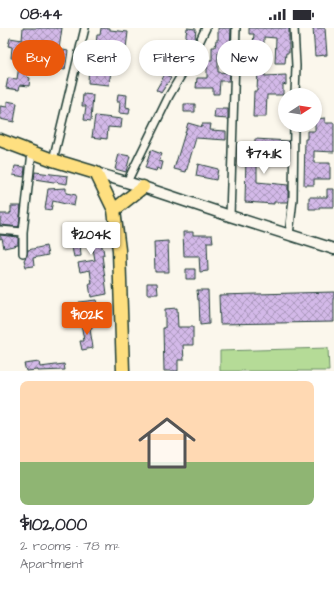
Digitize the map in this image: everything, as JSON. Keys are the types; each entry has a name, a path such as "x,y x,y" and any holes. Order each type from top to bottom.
{"main road":[{"path":"0,140 53,160 96,173 114,210 119,250 124,371"},
{"path":"114,210 143,187"}],"street":[{"path":"53,160 85,28"},
{"path":"127,182 169,96 193,55 206,28"},
{"path":"230,216 236,28"},
{"path":"294,28 296,66 295,88"},
{"path":"289,235 293,199 294,132"},
{"path":"23,253 23,232 32,152"},
{"path":"96,173 334,249"},
{"path":"0,230 23,232"}],"green space":[{"path":"328,348 329,371 220,371 220,351"}],"building":[{"path":"23,28 62,28 60,40 22,40"},
{"path":"101,28 110,28 110,30 128,32 127,40 96,40 97,35 100,35"},
{"path":"187,28 196,29 194,40 185,40"},
{"path":"218,28 231,28 230,40 218,40"},
{"path":"249,28 289,28 289,53 286,53 285,63 275,63 276,38 264,37 264,40 253,40 254,34 249,34"},
{"path":"313,28 325,28 327,55 315,56"},
{"path":"10,38 22,40 12,40 12,47 8,46"},
{"path":"216,40 217,76 230,76 229,81 220,81 219,94 213,94 213,88 196,88 197,78 207,78 207,76 209,76 209,60 212,60 212,47 215,47"},
{"path":"65,50 68,51 65,70"},
{"path":"286,75 286,85 283,84 283,88 278,88 278,95 267,95 266,117 253,117 254,91 257,91 258,76"},
{"path":"17,76 27,76 30,78 29,86 20,85 19,90 6,88 8,78 17,79"},
{"path":"88,76 110,76 109,85 88,83"},
{"path":"164,76 171,78 161,93 156,90"},
{"path":"83,94 93,95 91,121 84,120 86,106 82,106"},
{"path":"118,94 127,95 126,107 130,108 129,114 119,113 120,102 117,102"},
{"path":"7,101 17,103 14,122 0,119 0,106 7,107"},
{"path":"184,104 195,104 195,112 184,112"},
{"path":"215,109 228,109 228,119 214,118"},
{"path":"95,116 122,119 121,128 108,127 107,139 92,137"},
{"path":"322,118 325,118 325,123 334,123 334,152 314,151 314,163 330,163 330,179 314,179 314,185 304,185 305,139 307,139 307,132 322,132"},
{"path":"188,123 202,127 202,124 211,124 210,130 226,131 226,140 196,138 186,172 174,169"},
{"path":"255,139 289,141 289,151 265,150 264,162 257,162 257,182 288,185 288,202 274,202 274,204 245,202 246,155 254,156"},
{"path":"151,150 162,154 159,161 163,162 161,170 157,168 156,171 145,168"},
{"path":"119,154 130,156 126,172 115,169"},
{"path":"198,164 218,169 216,180 196,176"},
{"path":"15,166 25,167 24,177 13,175"},
{"path":"35,172 68,176 67,184 34,179"},
{"path":"66,188 66,193 76,195 74,206 53,201 51,210 45,209 48,189"},
{"path":"327,189 334,189 334,207 309,209 309,197 327,197"},
{"path":"11,206 21,206 19,227 0,225 0,214 10,214"},
{"path":"78,225 102,225 102,248 104,255 102,255 107,294 91,297 89,284 92,284 90,270 80,272 78,263 95,260 92,243 80,243 81,256 74,257 71,243 64,242 65,234 79,236"},
{"path":"183,232 193,232 193,235 212,235 213,242 207,242 208,271 200,272 199,256 184,256"},
{"path":"0,235 18,237 18,245 4,248"},
{"path":"168,241 169,272 155,272 154,242"},
{"path":"46,246 48,255 33,258 34,266 26,267 24,260 28,250"},
{"path":"186,269 195,269 195,279 186,279"},
{"path":"147,283 157,283 158,294 147,294"},
{"path":"197,290 208,290 209,324 200,325"},
{"path":"334,292 334,322 220,324 219,295"},
{"path":"96,300 98,307 80,309 79,302"},
{"path":"177,308 178,327 193,327 193,345 183,345 184,360 178,360 178,371 164,371 163,328 165,328 165,309"},
{"path":"91,322 92,329 90,329 93,348 82,350 80,341 84,341 81,323"},
{"path":"39,362 40,367 64,364 65,370 26,371 24,364"}]}
